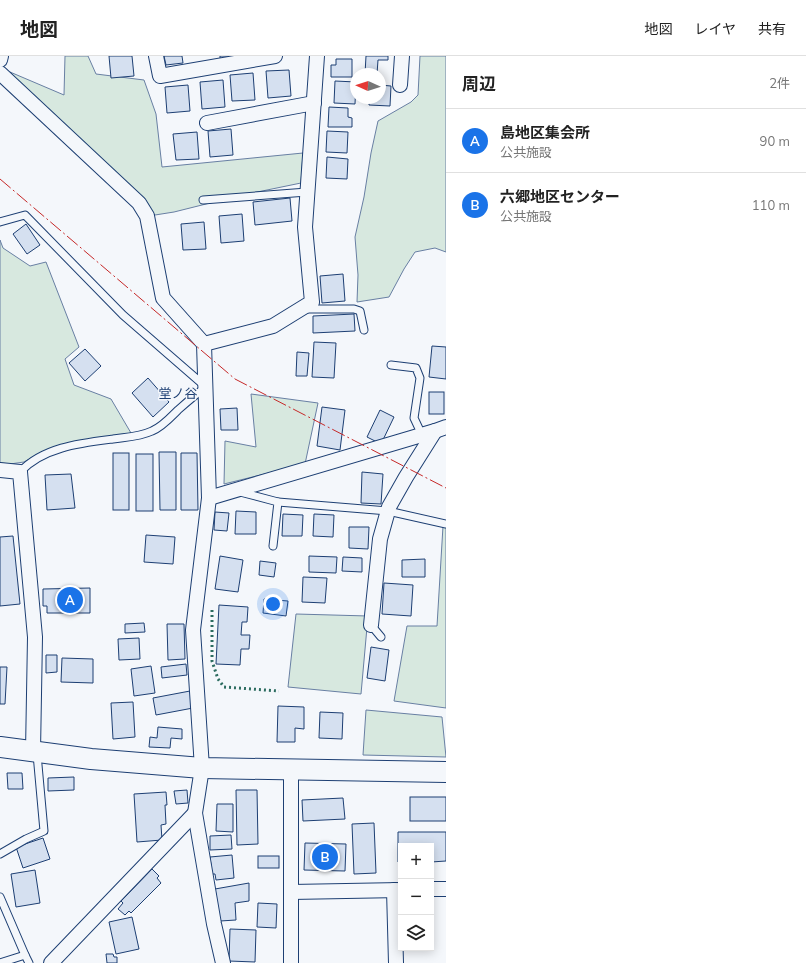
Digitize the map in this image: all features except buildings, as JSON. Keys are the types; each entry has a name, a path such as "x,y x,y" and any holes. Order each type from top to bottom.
{"street":[{"path":"0,60 1,56"},
{"path":"156,56 160,76 275,56"},
{"path":"204,344 274,326 312,302 305,227 317,56"},
{"path":"400,85 402,56"},
{"path":"0,73 139,203 147,216 163,298 204,344 209,498 193,630 202,768 195,813 214,924 223,963"},
{"path":"207,124 314,103"},
{"path":"209,498 434,431"},
{"path":"371,625 380,539 388,511 406,476 434,431"},
{"path":"0,470 20,472 35,637 35,751"},
{"path":"0,747 91,758 202,768 446,772"},
{"path":"291,769 291,963"},
{"path":"51,963 195,813"},
{"path":"434,889 446,889"},
{"path":"291,892 398,890 396,963"}],"lane":[{"path":"203,200 307,192"},
{"path":"0,222 25,215 123,315 206,387 192,397 162,425 152,431 133,436 100,440 65,447 28,464 20,472"},
{"path":"300,309 354,308 360,311 364,330"},
{"path":"391,365 416,368 420,378 414,418 434,431"},
{"path":"235,490 278,502 388,511 446,524"},
{"path":"273,546 278,502"},
{"path":"371,625 381,637"},
{"path":"0,854 26,839 44,831 35,751"},
{"path":"0,897 29,963"},
{"path":"0,963 25,955"}],"shaded area":[{"path":"65,56 88,56 96,74 144,80 156,114 162,167 303,153 301,183 155,215 125,191 10,72 64,95"},
{"path":"420,56 446,56 446,252 435,248 415,252 389,297 357,302 358,275 355,237 378,121 411,102 418,95"},
{"path":"0,240 3,248 30,266 46,262 79,347 65,359 74,385 111,399 131,433 40,453 24,462 10,464 0,463"},
{"path":"251,394 318,403 305,464 224,484 225,441 256,447"},
{"path":"443,526 446,526 446,708 394,701 407,626 437,626"},
{"path":"296,614 368,616 361,694 288,687"},
{"path":"366,710 442,717 446,757 363,755"}],"hedge":[{"path":"212,610 212,661 218,679 224,687 279,691"}],"power":[{"path":"0,179 235,379 446,488"}],"place":[{"name":"島地区集会所","path":"70,600"},
{"name":"六郷地区センター","path":"325,857"}],"district":[{"name":"堂ノ谷","path":"178,393"}]}
